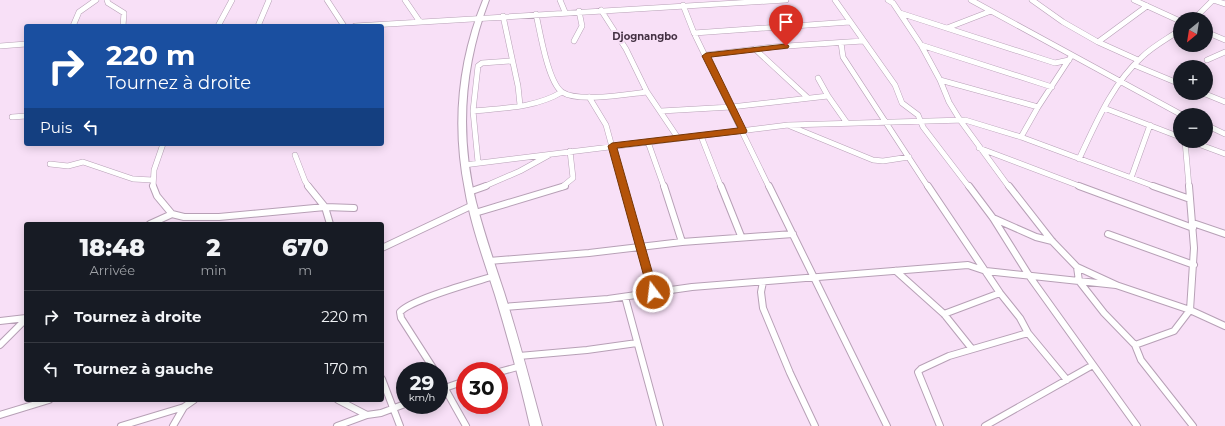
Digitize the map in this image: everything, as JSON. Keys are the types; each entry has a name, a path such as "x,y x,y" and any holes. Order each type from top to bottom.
{"main road":[{"path":"486,0 478,18 468,57 464,83 462,108 464,165 469,192 519,356 536,426"}],"street":[{"path":"74,24 76,14 79,10 96,0"},
{"path":"107,0 108,3 124,13 123,24"},
{"path":"219,24 232,0"},
{"path":"259,24 269,0"},
{"path":"328,0 343,24"},
{"path":"405,0 420,22"},
{"path":"560,0 565,12"},
{"path":"384,24 724,2 786,0"},
{"path":"835,0 891,80 902,103 916,113 951,164 993,218 1030,277 1137,426"},
{"path":"971,0 1071,57 1173,110"},
{"path":"1032,0 1063,22 1136,63 1173,81"},
{"path":"1134,0 1173,17"},
{"path":"1201,12 1213,0 1225,4"},
{"path":"892,1 921,45 940,80 949,102 979,148 1052,241 1078,267 1116,285 1190,310 1225,326"},
{"path":"682,5 694,33 887,426"},
{"path":"1098,42 1147,6"},
{"path":"601,10 636,68 647,92 678,138"},
{"path":"574,41 582,26 579,11"},
{"path":"947,28 990,11"},
{"path":"900,13 1055,63 1064,69"},
{"path":"536,14 552,74 556,85 562,92 578,97 647,92"},
{"path":"503,16 518,86 520,105"},
{"path":"694,33 850,22"},
{"path":"1079,159 1104,108 1121,82 1136,63 1173,35"},
{"path":"1213,35 1225,40"},
{"path":"706,56 755,49 863,41"},
{"path":"841,43 843,57 885,122 1000,293 1020,318 1028,334 1067,380"},
{"path":"0,46 24,44"},
{"path":"921,45 1052,87"},
{"path":"755,49 808,98"},
{"path":"1207,60 1225,52"},
{"path":"1055,63 1071,57"},
{"path":"1021,137 1038,107 1071,57"},
{"path":"478,162 473,111 478,66 482,63 512,61"},
{"path":"818,78 828,96 847,123"},
{"path":"940,80 1038,107"},
{"path":"473,111 543,102 562,92"},
{"path":"661,111 731,107 828,96"},
{"path":"589,97 606,125 653,292"},
{"path":"1213,97 1225,102"},
{"path":"1104,108 1173,134"},
{"path":"12,117 24,116"},
{"path":"464,165 478,162 788,125 960,120 982,124 1021,137 1190,199"},
{"path":"788,125 873,160 883,161 909,157"},
{"path":"1131,178 1150,126"},
{"path":"1213,128 1225,134"},
{"path":"701,136 741,236"},
{"path":"648,142 682,242"},
{"path":"162,146 153,180 154,189 157,196 172,214 184,217 219,217 325,207 354,208"},
{"path":"979,148 1193,225 1224,232"},
{"path":"1135,345 1174,331 1190,310 1194,265 1193,225 1186,148"},
{"path":"1209,148 1225,154"},
{"path":"384,247 474,209 564,186 573,178 570,151"},
{"path":"469,192 501,180 537,163 551,154"},
{"path":"295,155 305,181 325,207 329,222"},
{"path":"50,164 68,166 83,162 133,179 153,180"},
{"path":"154,222 172,214"},
{"path":"993,218 1036,237 1052,241"},
{"path":"489,261 741,236 792,234"},
{"path":"1108,234 1194,265"},
{"path":"503,307 625,297 653,292 763,282 968,265 986,271 1030,277 1116,285"},
{"path":"1078,267 1079,281 1104,313 1135,345 1136,352 1141,360 1193,426"},
{"path":"896,271 944,314 972,349"},
{"path":"429,362 401,318 400,312 404,307 428,297 494,276"},
{"path":"763,282 761,292 763,308 790,374 815,426"},
{"path":"944,314 1000,293"},
{"path":"625,297 660,426"},
{"path":"0,320 24,319"},
{"path":"0,345 24,321"},
{"path":"940,426 918,372 921,369 949,356 1028,334"},
{"path":"519,356 587,350 637,343"},
{"path":"986,426 1093,365"},
{"path":"508,370 521,366"},
{"path":"384,384 400,426"},
{"path":"448,397 466,426"},
{"path":"0,415 42,402"},
{"path":"121,426 184,407 191,402"},
{"path":"342,402 367,415"},
{"path":"173,426 184,407"},
{"path":"337,426 348,424 367,415 382,413 394,408"}],"district":[{"name":"Djognangbo","path":"645,36"}],"route":[{"path":"653,292 612,146 743,131 706,56 786,46"}]}
